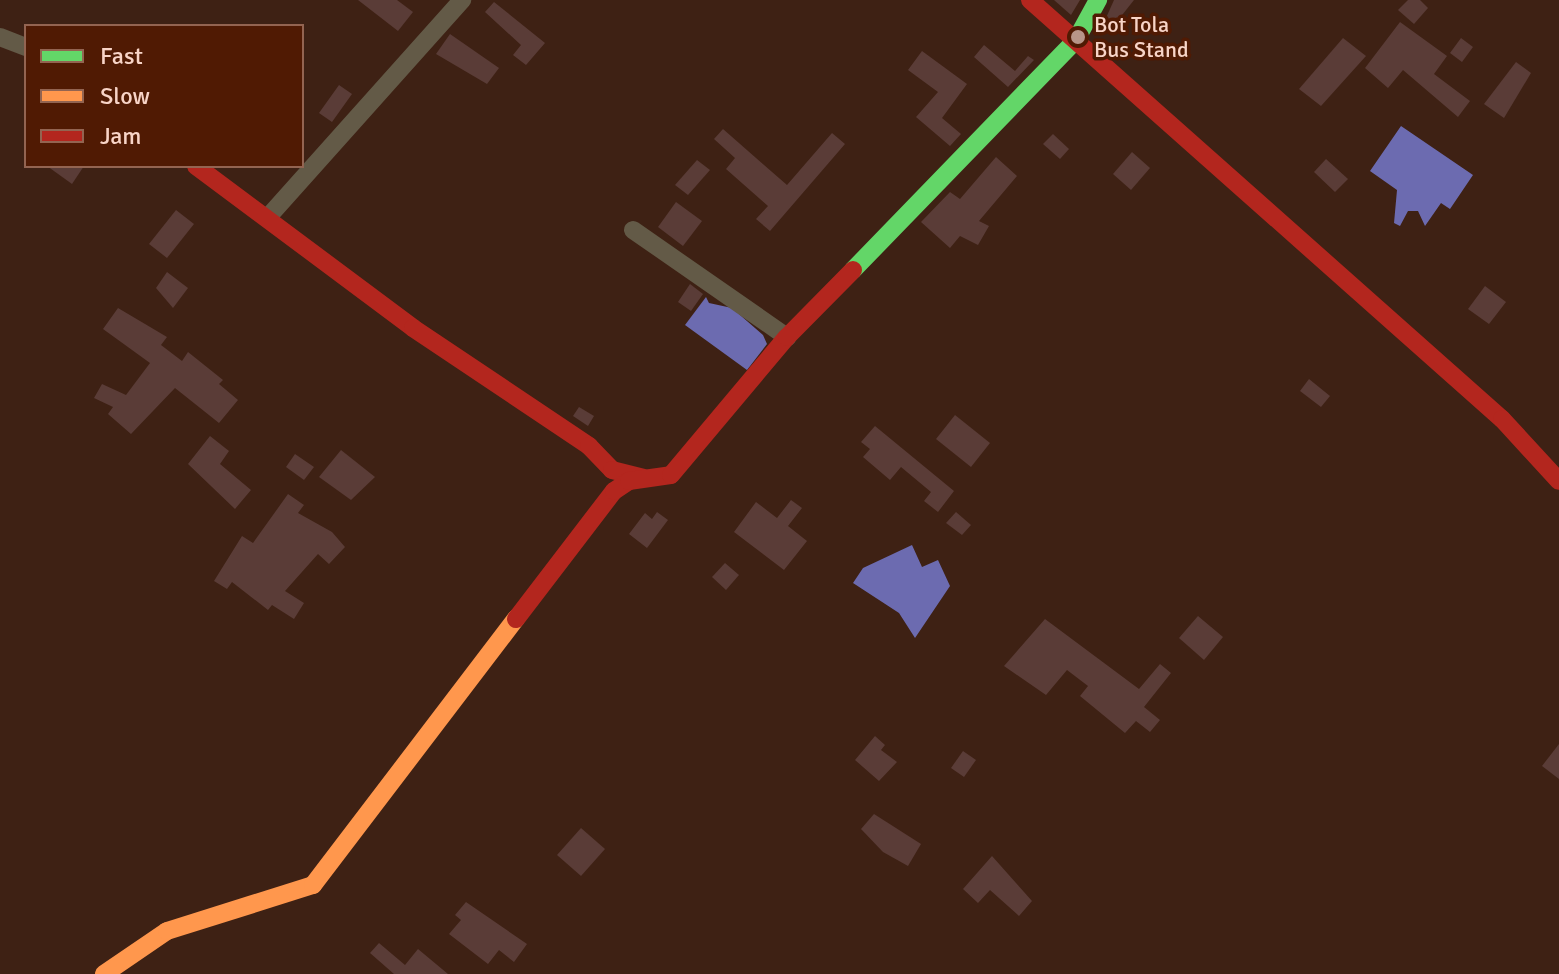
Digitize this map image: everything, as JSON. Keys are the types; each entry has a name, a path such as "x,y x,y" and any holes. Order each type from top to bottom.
{"street":[{"path":"269,216 462,0"},
{"path":"1030,0 1502,419 1559,481"},
{"path":"104,974 167,931 313,885 604,502 629,481 671,475 787,337 1076,40 1098,0"},
{"path":"0,37 24,46"},
{"path":"199,168 269,216 413,328 589,446 612,470 643,478"},
{"path":"633,230 787,337"}],"shaded area":[{"path":"1401,126 1473,175 1450,209 1441,203 1425,226 1418,211 1408,211 1400,226 1394,223 1397,190 1370,171"},
{"path":"706,297 709,303 732,308 763,335 767,344 747,370 685,325"},
{"path":"912,545 922,567 938,560 950,586 915,638 899,613 853,583 863,568"}],"building":[{"path":"358,0 397,0 413,12 398,31"},
{"path":"1054,0 1080,0 1071,15"},
{"path":"1114,0 1134,0 1115,24 1106,18"},
{"path":"1408,0 1420,0 1428,8 1414,24 1398,10"},
{"path":"494,2 545,43 526,65 513,55 521,45 485,12"},
{"path":"1400,22 1447,56 1434,74 1470,101 1458,117 1403,70 1388,88 1365,68"},
{"path":"450,34 499,68 487,84 436,54"},
{"path":"1343,38 1366,56 1321,106 1299,89"},
{"path":"1461,38 1473,47 1462,62 1450,53"},
{"path":"984,45 1015,71 1028,56 1034,60 1008,87 974,57"},
{"path":"922,51 967,84 942,118 961,134 950,146 916,117 938,92 908,70"},
{"path":"1516,62 1531,73 1504,118 1484,104"},
{"path":"339,85 352,94 332,122 319,113"},
{"path":"723,129 787,185 832,133 845,144 770,231 756,219 768,206 726,169 735,158 714,139"},
{"path":"1053,134 1069,149 1060,159 1043,144"},
{"path":"1132,152 1150,168 1131,190 1113,174"},
{"path":"996,157 1017,176 979,221 989,226 978,245 960,236 950,248 921,222 950,192 960,199"},
{"path":"1326,159 1348,179 1335,192 1314,172"},
{"path":"697,160 710,170 688,195 675,185"},
{"path":"50,168 83,168 72,184"},
{"path":"676,202 702,221 683,246 658,227"},
{"path":"176,210 194,224 167,258 149,244"},
{"path":"167,272 188,288 173,308 156,288"},
{"path":"690,284 703,294 691,311 678,302"},
{"path":"1485,286 1506,302 1489,324 1468,309"},
{"path":"118,308 167,337 161,345 182,361 188,352 223,380 219,384 238,400 219,423 175,388 131,434 108,414 113,407 94,398 102,384 126,395 150,363 103,329"},
{"path":"1309,379 1330,396 1321,407 1300,391"},
{"path":"579,407 594,416 588,426 573,416"},
{"path":"955,415 990,443 971,467 936,439"},
{"path":"875,426 954,491 938,512 924,501 931,492 901,467 890,480 863,457 870,449 861,442"},
{"path":"210,436 229,451 220,464 251,490 235,509 188,464"},
{"path":"341,450 375,477 351,500 319,477"},
{"path":"295,454 314,467 304,480 286,467"},
{"path":"288,494 304,505 298,513 332,532 345,547 329,564 318,554 285,591 304,603 294,619 272,605 268,610 232,582 227,589 214,581 242,536 253,543"},
{"path":"791,500 802,508 788,526 807,541 784,570 734,532 756,502 777,518"},
{"path":"657,512 668,520 647,548 629,534 645,513 652,519"},
{"path":"956,512 971,525 962,535 946,523"},
{"path":"725,563 739,575 726,590 712,577"},
{"path":"1198,616 1223,637 1204,660 1179,638"},
{"path":"1045,619 1139,689 1160,664 1171,673 1144,707 1160,720 1150,732 1136,721 1125,733 1080,696 1088,686 1067,670 1046,695 1004,666"},
{"path":"875,736 885,745 881,750 897,762 879,781 855,760"},
{"path":"1559,744 1559,779 1542,766"},
{"path":"963,751 976,760 964,777 951,768"},
{"path":"874,814 921,844 908,866 883,852 861,829"},
{"path":"581,828 605,849 581,876 557,855"},
{"path":"992,856 1032,901 1019,916 990,890 978,903 963,889"},
{"path":"466,902 527,944 514,962 499,950 488,964 449,934 461,920 455,915"},
{"path":"379,943 405,965 418,949 448,974 394,974 370,953"}],"traffic: fast":[{"path":"853,270 1076,40 1098,0"}],"traffic: slow":[{"path":"104,974 167,931 313,885 516,619"}],"traffic: jam":[{"path":"1030,0 1502,419 1559,481"},
{"path":"199,168 413,328 589,446 612,470 643,478"},
{"path":"516,619 614,491 629,481 671,475 787,337 853,270"}],"place":[{"name":"Bot Tola Bus Stand","path":"1078,37"}]}
